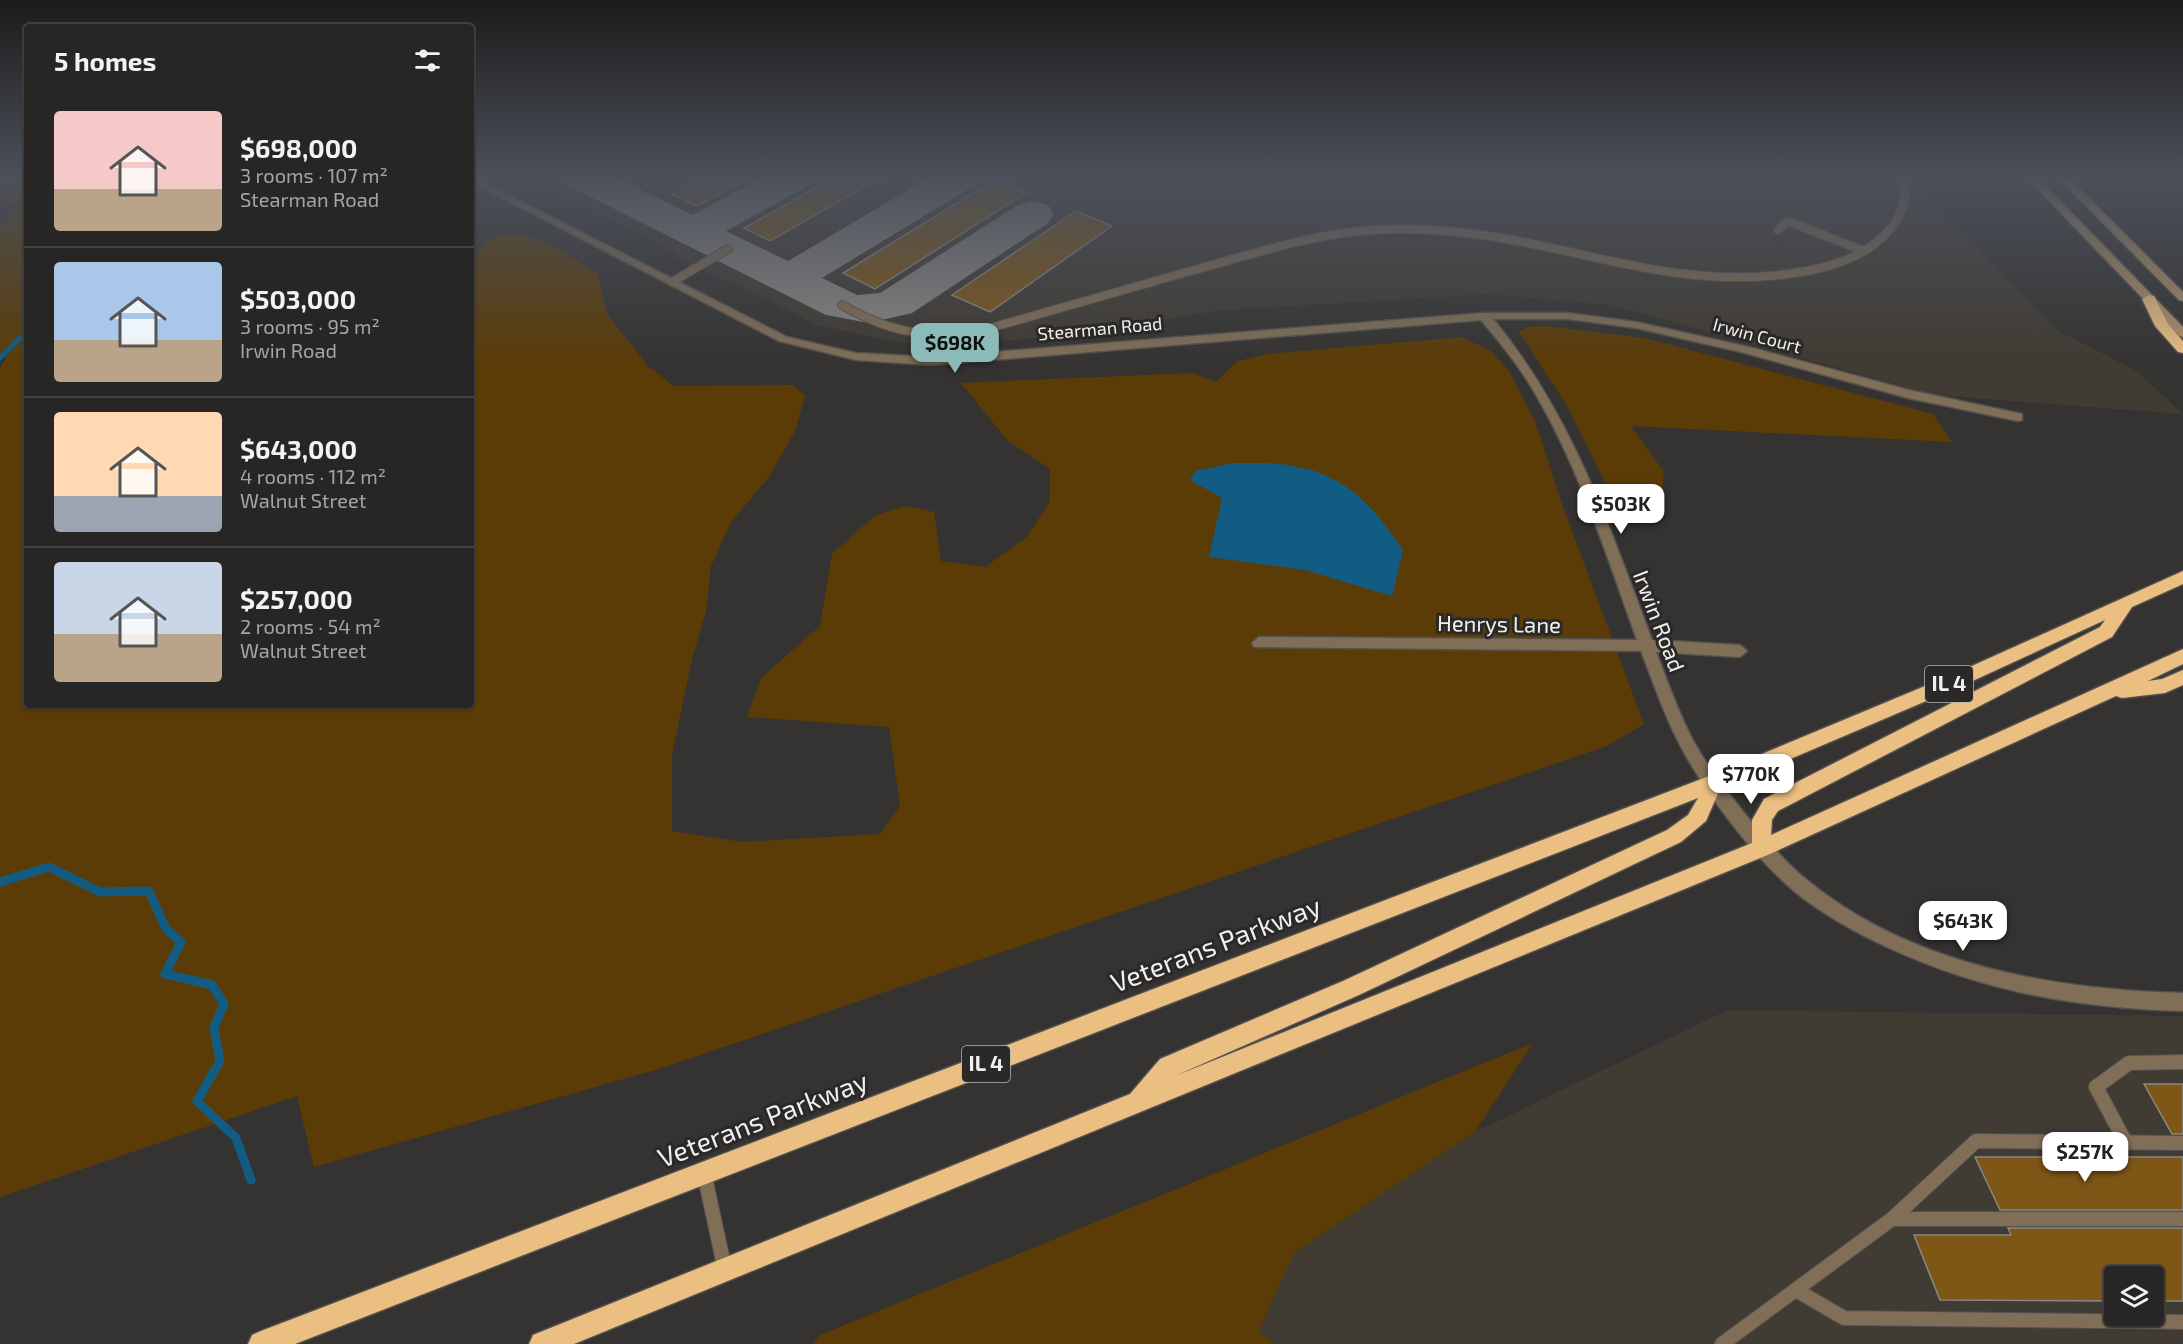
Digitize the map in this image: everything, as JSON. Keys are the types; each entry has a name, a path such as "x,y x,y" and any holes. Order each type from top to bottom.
{"highway":[{"path":"2149,299 2162,326 2183,349"},
{"name":"Veterans Parkway","path":"261,1344 1711,784 1960,679 2183,577"},
{"path":"1763,848 1759,826 1763,814 1771,806 2106,632 2125,605"},
{"path":"542,1344 1763,848 2109,693 2183,656"},
{"path":"2109,693 2165,686 2183,677"},
{"path":"1136,1104 1167,1067 1351,987 1674,836 1694,824 1707,803 1711,784"}],"main road":[{"path":"2091,239 2183,334"},
{"path":"2124,239 2183,298"}],"street":[{"name":"Stearman Road","path":"588,239 783,339 839,355 900,362 1484,316"},
{"name":"Irwin Court","path":"1484,316 1578,317 1651,328 1934,401 2018,417"},
{"name":"Irwin Road","path":"1484,316 1537,387 1567,444 1679,728 1711,784 1763,848 1800,886 1830,907 1940,962 1981,977 2051,993 2123,1001 2183,1002"},
{"name":"Henrys Lane","path":"1259,643 1646,646 1740,651"}],"lane":[{"path":"842,305 872,324 889,329 938,336 976,332 1306,239"},
{"path":"1502,239 1627,268 1728,278 1771,277 1804,272 1833,264 1864,251 1878,239"},
{"path":"1833,239 1864,251"},
{"path":"672,282 728,249"},
{"path":"2126,1143 2096,1087 2129,1063 2183,1062"},
{"path":"1722,1344 1893,1220 1976,1141 2183,1143"},
{"path":"704,1173 725,1270"},
{"path":"1893,1220 2183,1219"},
{"path":"1796,1290 1844,1318 2183,1322"}],"shaded area":[{"path":"0,239 24,239 24,708 474,708 474,265 484,245 494,239 534,239 544,242 598,274 607,314 648,366 674,386 793,385 805,396 795,431 769,477 731,522 711,566 706,611 692,659 672,755 672,831 742,842 880,834 900,806 889,727 747,717 761,678 820,626 832,554 874,516 905,506 934,512 941,561 985,567 1027,537 1050,501 1050,469 1008,441 961,383 1192,373 1216,382 1237,361 1268,354 1462,337 1491,351 1509,371 1535,421 1563,507 1644,724 1607,746 662,1068 314,1167 297,1096 0,1197 0,368 7,356 0,358"},
{"path":"648,239 1969,239 2058,331 2137,371 2183,414 1934,395 1611,305 1487,294 1224,310 1050,337 946,345 898,342 816,325 730,280 724,281 675,257 676,253"},
{"path":"1546,326 1644,338 1933,414 1952,442 1631,426 1664,472 1662,493 1610,493 1568,407 1519,332 1527,327"},
{"path":"1728,1010 2183,1016 2183,1344 1274,1344 1259,1330 1294,1253 1475,1132"},
{"path":"1533,1043 1475,1132 1294,1253 1259,1330 1274,1344 812,1344 820,1335"}],"water":[{"path":"1233,463 1278,464 1312,470 1344,485 1357,495 1381,520 1403,550 1392,596 1305,570 1209,557 1222,498 1190,480 1195,471"}],"building":[{"path":"899,239 954,239 875,289 843,273"},
{"path":"1035,239 1094,239 990,312 952,295"},
{"path":"2144,1084 2183,1084 2183,1134 2172,1134"},
{"path":"1975,1157 2183,1157 2183,1210 2000,1210"},
{"path":"2008,1228 2183,1228 2183,1301 2164,1301 2164,1266 2104,1266 2104,1301 1940,1300 1914,1235 2011,1235"}],"waterway":[{"path":"0,358 24,334"},
{"path":"0,882 49,867 100,892 149,891 166,929 181,942 165,974 212,985 224,1004 214,1028 220,1061 197,1101 236,1138 251,1180"}],"taxiway":[{"path":"708,239 789,279"},
{"path":"789,279 856,239"},
{"path":"789,279 842,305 863,309 883,308 896,303 995,239"}]}
